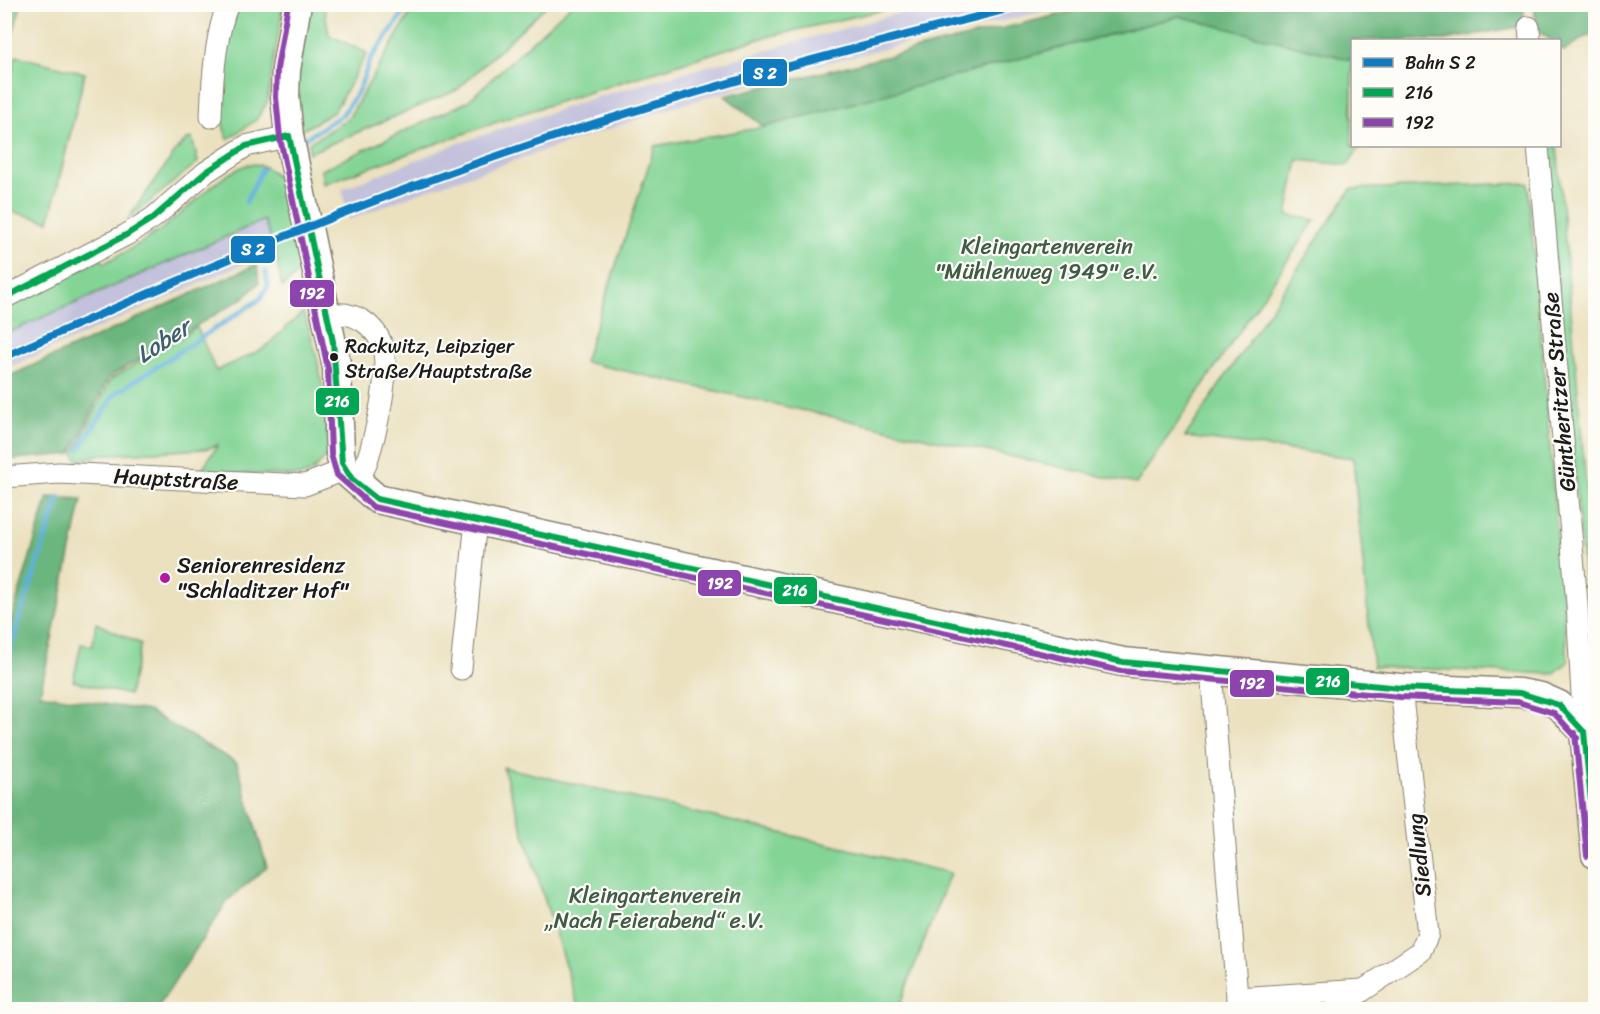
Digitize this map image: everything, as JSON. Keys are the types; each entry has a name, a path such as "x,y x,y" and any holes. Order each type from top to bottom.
{"street":[{"path":"211,117 212,93 223,21 228,4"},
{"path":"297,4 286,70 285,96 289,136 338,368 340,453 351,477 377,499 1101,658 1401,688 1521,693 1541,697 1559,705 1584,732"},
{"path":"4,298 126,235 153,218 206,172 246,146 289,136"},
{"name":"Güntheritzer Straße","path":"1538,147 1577,604 1584,732 1596,855"},
{"path":"328,315 340,312 351,314 367,323 380,339 384,352 375,438 368,465 351,477"},
{"name":"Hauptstraße","path":"4,477 59,473 305,485 351,477"},
{"path":"461,669 476,520"},
{"path":"1211,670 1238,1004 1363,990"},
{"name":"Siedlung","path":"1334,1010 1420,952 1428,934 1401,688"}],"shaded area":[{"path":"932,4 1070,5 833,61 684,104 415,194 349,220 342,189 454,145 593,98"},
{"path":"265,220 275,250 5,369 4,334"}],"green space":[{"path":"4,5 21,5 5,60 4,60"},
{"path":"235,5 283,5 267,103 256,120 228,139 220,108 220,91 224,55"},
{"path":"308,5 324,5 329,35 367,53 334,112 299,132 295,95"},
{"path":"415,5 547,5 457,90 309,153 309,143 348,119"},
{"path":"571,5 904,5 758,39 514,116 323,184 321,170 467,102"},
{"path":"1099,5 1524,5 1523,26 1450,39 1351,39 1351,60 1179,16 764,127 725,96"},
{"path":"1535,5 1595,5 1595,35 1585,37 1564,51 1561,48 1561,39 1550,39 1535,29"},
{"name":"Kleingartenverein \"Mühlenweg 1949\" e.V.","path":"1179,16 1351,60 1351,147 1359,147 1348,165 1298,160 1287,215 1315,220 1136,484 584,362 655,146 764,127"},
{"path":"16,56 85,73 49,221 5,210 5,101"},
{"path":"192,138 198,162 127,220 178,148"},
{"path":"1544,147 1557,147 1595,591 1585,588"},
{"path":"249,164 264,166 275,175 284,187 295,221 304,269 282,287 275,250 264,220 5,334 5,307 101,259 104,263 152,236 220,180"},
{"path":"1528,183 1568,662 1553,674 1373,667 1353,458 1185,437 1351,189"},
{"path":"257,264 259,283 245,297 109,377 71,454 5,460 5,378"},
{"path":"303,312 319,364 327,436 328,455 312,472 301,476 200,472 218,445 206,449 98,455 78,461 74,453 111,379 197,327 216,371 263,349"},
{"path":"48,497 82,499 40,694 148,711 237,763 267,867 228,900 157,1009 5,1009 5,640"},
{"path":"1595,605 1595,705 1590,696 1583,611"},
{"path":"96,623 141,644 129,695 73,681 81,644 92,646"},
{"name":"Kleingartenverein „Nach Feierabend“ e.V.","path":"503,767 950,873 898,1009 579,1009"}],"waterway":[{"name":"Lober","path":"303,140 342,115 359,90 370,60 410,4"},
{"name":"Lober","path":"246,202 262,169"},
{"name":"Lober","path":"79,449 115,394 260,299 268,286 266,272"},
{"name":"Lober","path":"4,667 59,497"}],"transit line":[{"name":"192","path":"288,4 277,69 276,97 280,138 328,369 331,454 337,475 373,507 1121,671 1400,697 1518,702 1554,713 1577,738"},
{"path":"4,357 254,249 509,152 702,91 1027,4"},
{"name":"216","path":"289,136 333,342 342,463 352,479 377,499 1123,662 1401,688 1520,693 1559,705 1584,732"},
{"name":"216","path":"4,298 126,235 153,218 206,172 246,146 289,136"},
{"name":"216","path":"1584,732 1596,850"},
{"name":"192","path":"1575,733 1587,856"}],"place":[{"name":"Rackwitz, Leipziger Straße/Hauptstraße","path":"334,357"},
{"name":"Seniorenresidenz \"Schladitzer Hof\"","path":"165,578"}]}
